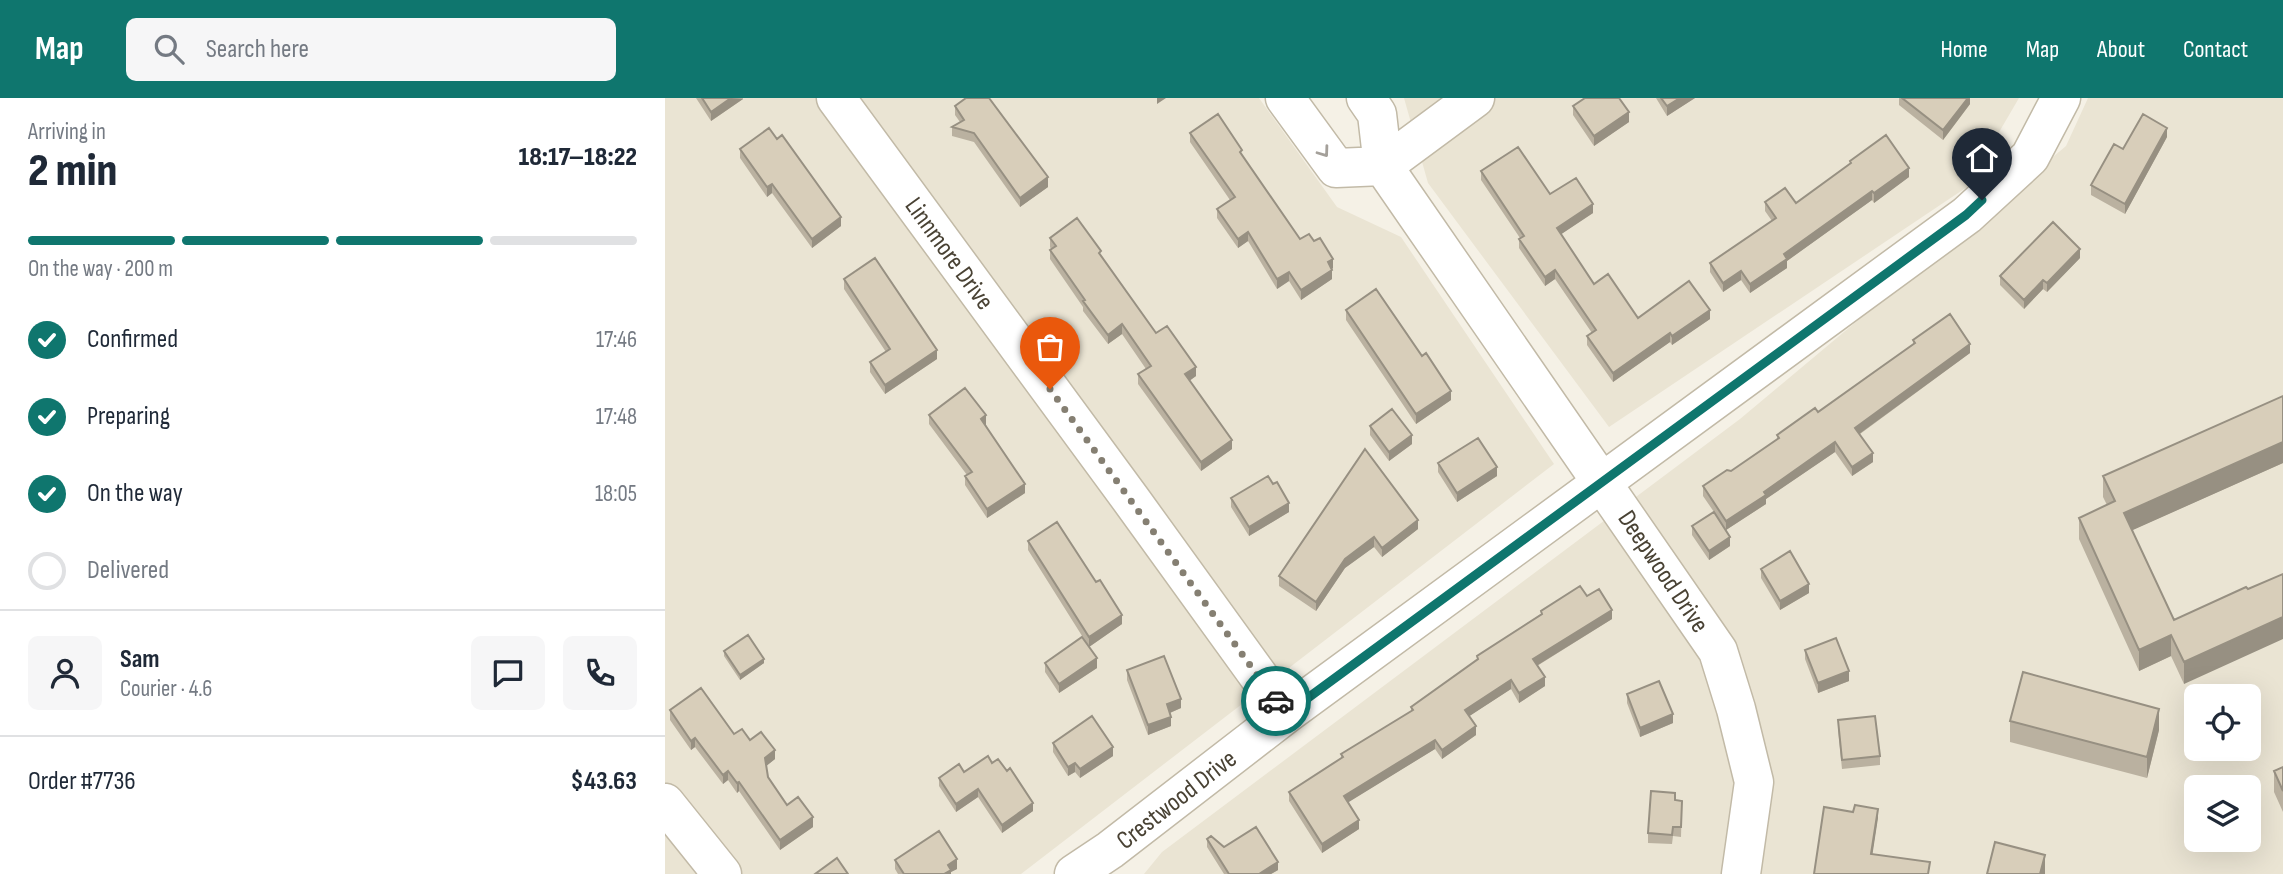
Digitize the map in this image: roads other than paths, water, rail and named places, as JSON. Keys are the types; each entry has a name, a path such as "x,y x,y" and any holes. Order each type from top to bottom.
{"street":[{"name":"Linnmore Drive","path":"836,98 1286,714"},
{"path":"1285,98 1336,168 1383,166 1475,98"},
{"name":"Deepwood Drive","path":"1366,98 1377,114 1383,166 1718,651 1754,782 1741,874"},
{"name":"Crestwood Drive","path":"1074,874 1105,862 1286,714 1966,215 2030,157 2060,98"},
{"path":"665,803 722,874"}]}
